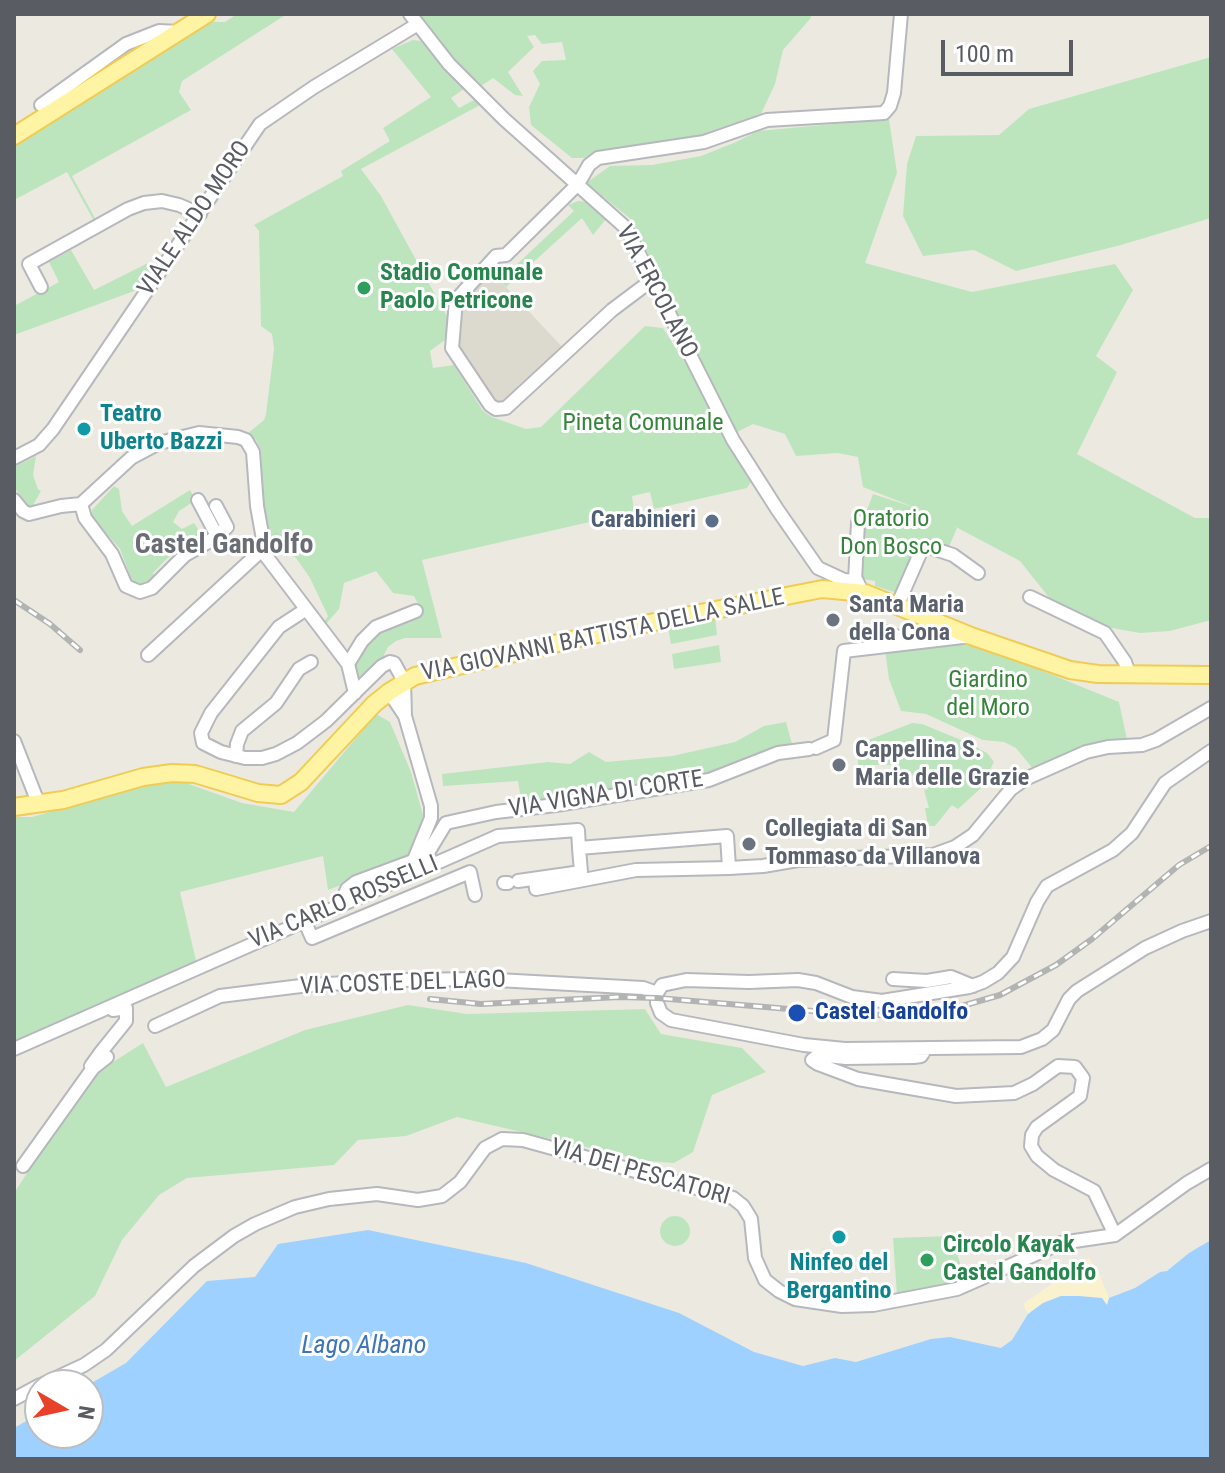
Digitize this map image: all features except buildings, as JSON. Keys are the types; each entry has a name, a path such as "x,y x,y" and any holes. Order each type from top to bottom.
{"main road":[{"path":"14,136 207,14"},
{"name":"VIA GIOVANNI BATTISTA DELLA SALLE","path":"39,805 129,780 177,773 200,775 263,795 281,795 301,782 374,704 404,681 433,670 609,631 822,589 859,586 897,606 971,636 1070,670 1117,660 1211,675"},
{"path":"14,807 39,805"}],"street":[{"path":"652,280 612,310 503,409 493,408 452,348 456,300 496,256 506,255 578,184 589,165 606,156 704,142 767,120 884,113 894,93 901,14"},
{"name":"VIA ERCOLANO","path":"414,19 449,64 504,119 626,228 733,440 785,521 818,568 859,586"},
{"name":"VIALE ALDO MORO","path":"14,458 34,448 48,435 249,138 267,117 414,19"},
{"path":"41,105 126,44 159,31 179,32"},
{"path":"41,287 29,264 128,209 162,201 200,214"},
{"path":"14,500 29,514 81,504 131,458 159,443 199,433 238,437 249,443 253,452 255,487 268,560 348,664 355,693"},
{"path":"198,500 216,534"},
{"path":"81,504 87,522 110,550 124,582 133,590 144,591 152,588 185,555 227,527 216,506"},
{"path":"858,522 859,586"},
{"path":"897,606 926,546 950,554 978,573"},
{"path":"148,655 264,548"},
{"path":"1030,597 1101,630 1117,660"},
{"path":"305,610 275,632 204,725 200,735 203,743 236,756 258,759 281,752 326,721 388,662 394,663 404,681 405,716 431,806 431,818 413,862 356,882 347,889 341,904"},
{"path":"348,664 362,641 376,627 416,611"},
{"path":"887,632 900,638 924,638 929,642 971,636"},
{"name":"VIA VIGNA DI CORTE","path":"413,862 426,856 446,823 496,812 709,780 778,753 813,748 834,740 844,651 929,642"},
{"path":"236,756 242,731 276,703 299,669 311,662"},
{"path":"389,692 405,716"},
{"path":"374,704 405,716"},
{"path":"535,879 536,889 636,870 729,868 798,860 921,857 938,853 973,835 1021,780 1086,752 1142,745 1156,740 1211,708"},
{"path":"14,741 39,805"},
{"path":"1211,751 1165,783 1134,830 1113,850 1047,886 1013,957 998,973 973,986 882,1001 860,999 816,983 792,980 686,980 666,983 657,993 658,1007 671,1020 820,1047 1011,1048 1030,1045 1053,1030 1069,999 1077,991 1145,948 1211,921"},
{"name":"VIA CARLO ROSSELLI","path":"14,1049 500,836 578,830 579,848"},
{"path":"510,882 581,872 579,848 727,836 729,868"},
{"path":"304,920 312,938 470,872 475,895"},
{"path":"893,979 927,981 951,977 973,986"},
{"name":"VIA COSTE DEL LAGO","path":"155,1026 220,996 309,985 479,979 643,988 657,993"},
{"path":"93,1068 91,1066 101,1052 123,1027 127,1015 125,1007 102,1010"},
{"path":"926,1049 921,1056 914,1057 846,1058 818,1055 812,1060 858,1079 956,1096 1014,1093 1058,1066 1075,1067 1083,1078 1081,1094 1037,1127 1031,1146 1037,1156 1054,1170 1094,1191 1115,1235"},
{"path":"23,1166 93,1068 107,1057"},
{"name":"VIA DEI PESCATORI","path":"75,1369 106,1350 194,1266 255,1224 309,1204 382,1195 418,1200 442,1196 460,1182 488,1145 505,1139 523,1140 733,1198 751,1219 755,1258 765,1280 791,1297 834,1306 866,1306 957,1289 1061,1243 1115,1235 1211,1169"}],"shaded area":[{"path":"490,270 565,350 519,393 497,406 457,347 461,301"}],"green space":[{"path":"237,14 287,14 182,81 179,92 191,110 72,176 96,220 67,172 14,200 14,145 211,22 225,22"},
{"path":"420,14 812,14 783,50 775,84 761,114 676,144 602,151 585,158 572,158 531,125 529,107 540,84 533,71 542,61 566,60 562,42 542,44 535,35 527,36 534,47 508,72 523,96 515,95 493,78 481,86 455,60"},
{"name":"Pineta Comunale","path":"413,40 429,47 464,89 451,98 459,108 474,100 482,104 361,169 381,196 449,320 449,337 430,351 433,368 454,365 483,411 492,417 526,429 541,427 645,326 663,328 696,380 751,482 747,488 654,509 650,492 632,496 634,512 422,560 442,638 405,638 396,641 359,680 355,670 357,659 374,636 386,627 420,617 418,604 414,596 393,593 376,571 344,583 339,609 325,625 323,623 328,616 310,578 296,558 287,551 280,550 274,554 272,550 263,501 261,450 256,440 247,434 264,420 266,414 274,349 272,334 261,326 259,231 254,225 343,176 341,171 390,141 383,128 431,97 392,49"},
{"path":"1211,57 1211,218 1121,245 1016,271 974,250 923,256 903,216 907,164 916,136 999,135 1029,109"},
{"name":"Oratorio Don Bosco","path":"889,119 897,173 865,263 972,292 1115,264 1133,290 1096,356 1117,372 1077,454 1195,518 1211,518 1211,620 1170,631 1140,633 1095,625 1074,617 1051,600 1020,561 954,526 957,528 948,549 922,538 901,589 894,592 875,586 875,581 857,578 862,523 873,494 916,508 863,487 858,457 838,453 796,456 785,434 753,424 737,432 632,220 586,183 610,166 652,165 701,156 758,131"},
{"path":"578,201 590,202 607,218 593,235 582,218 506,287 500,280 574,211 568,205"},
{"path":"71,250 94,290 150,262 154,265 137,290 14,335 14,306 59,282 49,262"},
{"path":"36,456 33,475 41,491 33,505 28,507 14,487 14,467"},
{"path":"114,486 119,489 122,511 132,526 190,490 196,500 179,511 173,522 182,529 194,523 203,536 190,544 188,537 153,573 155,580 145,585 132,581 120,549 92,517 92,510"},
{"path":"715,616 717,635 671,644 668,627"},
{"name":"Giardino del Moro","path":"969,641 1119,702 1128,744 1034,770 1016,748 1004,742 983,740 926,714 901,711 889,679 885,650"},
{"path":"719,645 721,662 674,669 672,654"},
{"path":"376,714 390,722 411,772 425,822 409,859 328,890 323,856 180,892 197,965 14,1042 14,817 32,817 140,787 170,783 186,783 242,803 294,812"},
{"path":"786,722 792,744 724,767 705,777 522,806 518,781 443,786 442,774 548,762 570,764 589,752 606,762 672,756 735,742 764,726"},
{"path":"912,723 966,742 987,753 994,762 980,789 958,809 952,805 935,826 928,826 925,808 929,808 924,790 928,789 924,772 895,779 894,765 858,765 858,744"},
{"path":"408,1005 467,1014 645,1009 661,1034 742,1048 766,1072 712,1095 693,1152 674,1163 646,1161 457,1117 406,1136 358,1140 334,1165 187,1178 159,1195 122,1240 95,1296 14,1361 14,1193 91,1076 143,1043 166,1087 305,1030"},
{"path":"675,1216 686,1220 690,1231 686,1242 675,1246 664,1242 660,1231 664,1220"},
{"name":"Circolo Kayak Castel Gandolfo","path":"951,1236 966,1281 897,1295 893,1238"}],"sand":[{"path":"1089,1258 1101,1278 1109,1305 1043,1303 1028,1314 1023,1304"}],"water":[{"name":"Lago Albano","path":"368,1230 526,1263 679,1313 754,1352 803,1366 835,1358 856,1362 931,1339 950,1337 1001,1348 1012,1340 1028,1314 1043,1303 1061,1296 1079,1296 1102,1298 1107,1305 1109,1298 1167,1271 1211,1240 1211,1459 14,1459 14,1428 24,1422 24,1449 104,1449 104,1376 126,1363 207,1281 255,1277 278,1244"}],"railway":[{"path":"14,600 50,624 80,650"},
{"path":"430,999 481,1004 657,998 861,1015 900,1015 962,1006 1000,995 1056,965 1092,939 1179,865 1211,846"}],"place":[{"name":"Stadio Comunale Paolo Petricone","path":"364,288"},
{"name":"Teatro Uberto Bazzi","path":"84,429"},
{"name":"Carabinieri","path":"712,521"},
{"name":"Santa Maria della Cona","path":"833,620"},
{"name":"Cappellina S. Maria delle Grazie","path":"839,765"},
{"name":"Collegiata di San Tommaso da Villanova","path":"749,844"},
{"name":"Castel Gandolfo","path":"797,1013"},
{"name":"Ninfeo del Bergantino","path":"839,1237"},
{"name":"Circolo Kayak Castel Gandolfo","path":"927,1260"}],"district":[{"name":"Castel Gandolfo","path":"224,546"}]}
